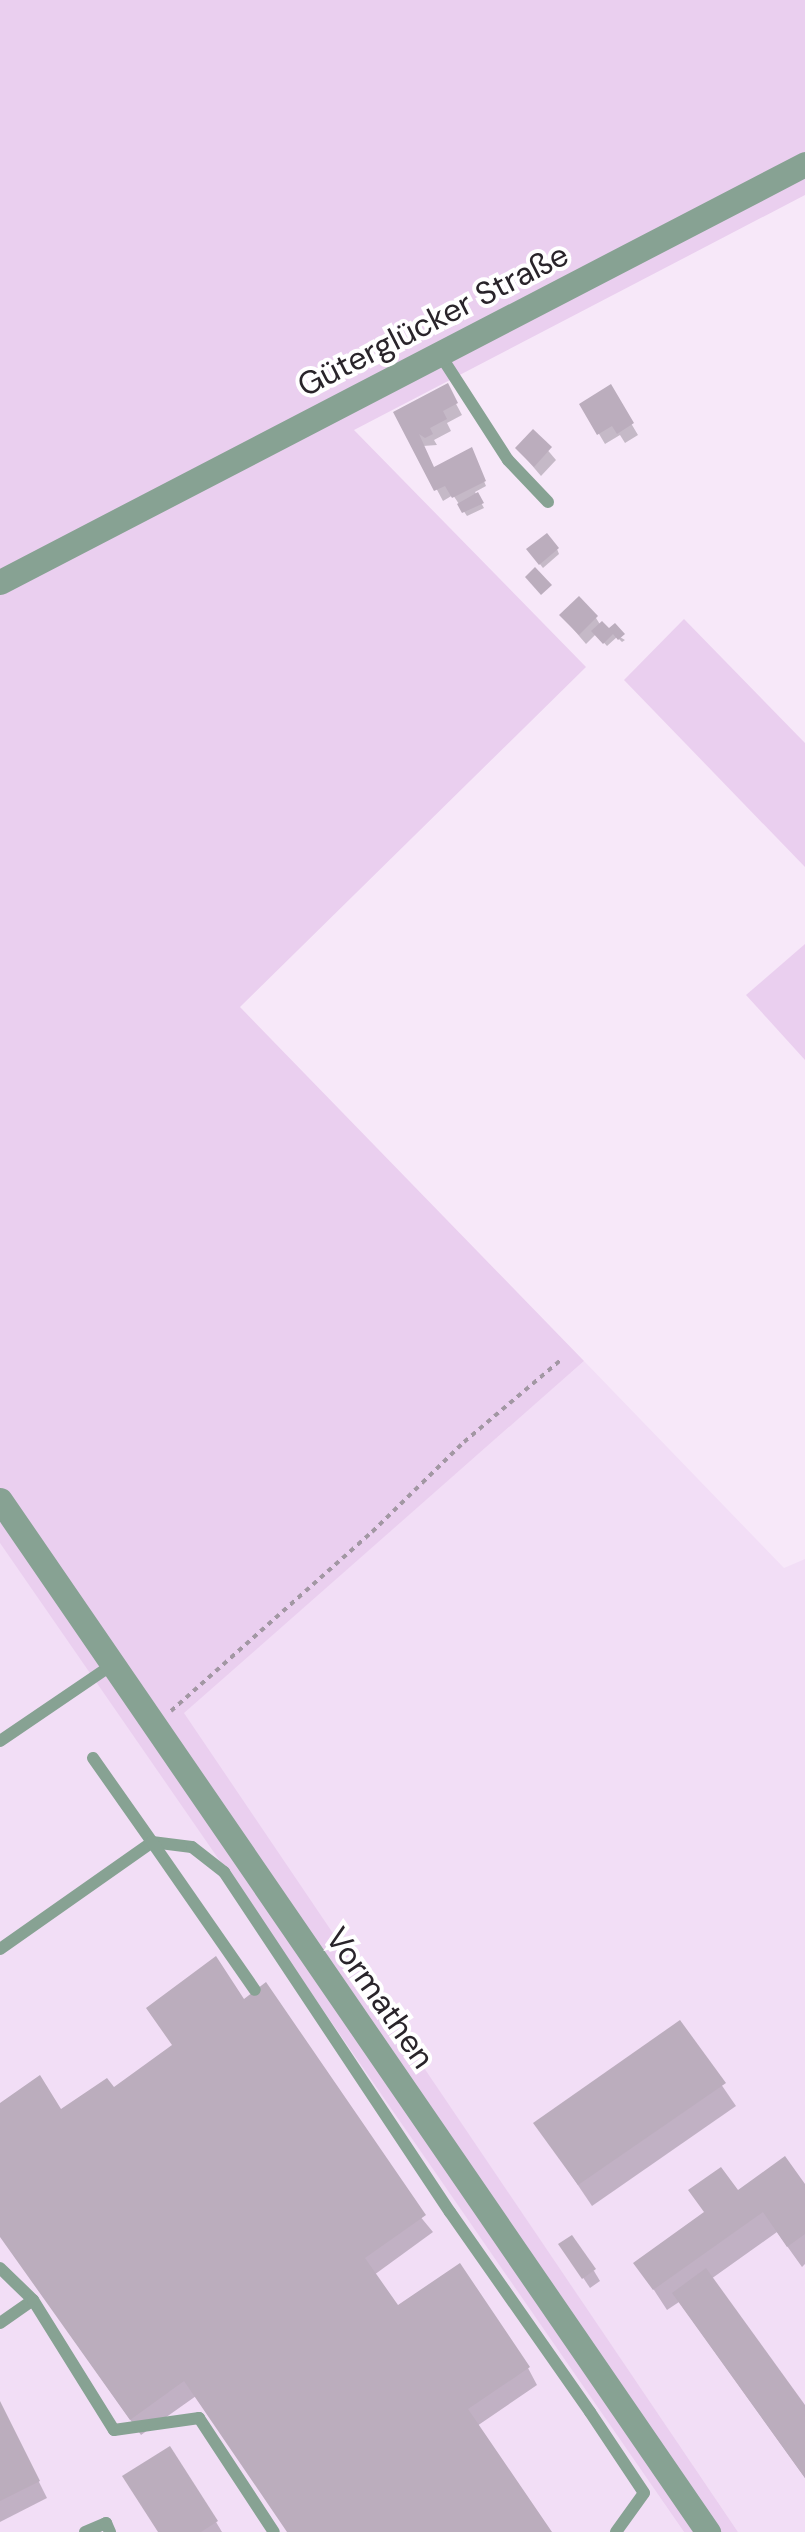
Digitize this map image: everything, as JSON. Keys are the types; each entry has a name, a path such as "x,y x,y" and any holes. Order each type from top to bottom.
{"street":[{"name":"Güterglücker Straße","path":"0,582 805,164"},
{"name":"Vormathen","path":"0,1500 708,2532"}],"lane":[{"path":"439,354 508,460 548,502"},
{"path":"0,1741 112,1665"},
{"path":"94,1758 256,1990"},
{"path":"0,1949 152,1842 192,1847 224,1872 644,2494 616,2532"},
{"path":"0,2268 33,2300 114,2430 199,2418 274,2532"},
{"path":"0,2323 33,2300"},
{"path":"85,2532 106,2523 110,2532"}],"path":[{"path":"153,1727 372,1532 464,1442 562,1359"}],"shaded area":[{"path":"0,0 805,0 805,195 354,430 586,667 240,1007 584,1361 184,1713 738,2532 684,2532 0,1543"},
{"path":"684,619 805,743 805,867 624,680"},
{"path":"805,944 805,1060 746,995"},
{"path":"584,1361 784,1568 805,1559 805,2532 738,2532 183,1713"},
{"path":"0,1542 684,2532 0,2532"}],"building":[{"path":"448,383 458,403 443,411 447,419 430,428 433,434 425,438 419,434 434,467 472,447 486,481 452,498 445,486 434,491 393,412"},
{"path":"611,384 634,423 617,434 612,426 597,435 579,404"},
{"path":"533,429 552,447 534,467 515,448"},
{"path":"478,492 484,503 462,513 457,504"},
{"path":"547,533 559,548 539,565 526,549"},
{"path":"535,567 552,585 541,595 525,577"},
{"path":"579,596 598,616 579,635 559,615"},
{"path":"602,621 609,628 615,623 625,634 618,640 613,634 603,644 591,631"},
{"path":"216,1956 244,1999 266,1982 426,2215 365,2258 398,2305 460,2263 530,2367 468,2409 552,2532 287,2532 184,2381 130,2420 0,2237 0,2103 40,2075 61,2109 107,2078 114,2087 172,2045 146,2008"},
{"path":"680,2020 726,2083 578,2185 533,2123"},
{"path":"785,2156 805,2184 805,2234 787,2247 763,2212 653,2290 633,2263 704,2212 688,2190 721,2167 738,2190"},
{"path":"572,2235 596,2269 582,2279 558,2244"},
{"path":"706,2268 805,2405 805,2478 672,2293"},
{"path":"0,2401 40,2481 0,2501"},
{"path":"170,2446 218,2521 201,2532 158,2532 122,2476"}]}
